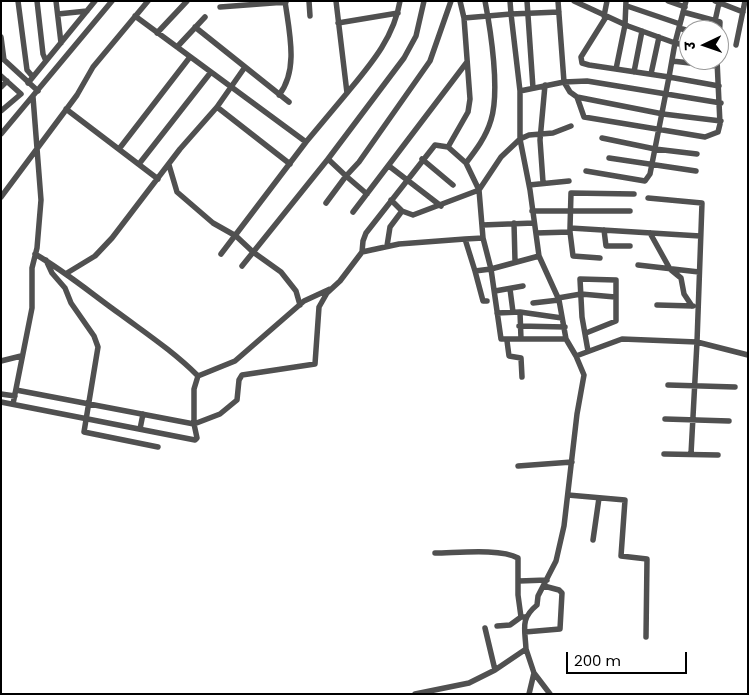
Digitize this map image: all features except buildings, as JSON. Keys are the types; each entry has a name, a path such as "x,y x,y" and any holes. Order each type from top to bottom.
{"street":[{"path":"18,1 26,65 27,70 33,76"},
{"path":"37,1 43,54 46,61"},
{"path":"56,1 61,43"},
{"path":"28,82 95,1"},
{"path":"1,134 112,1"},
{"path":"1,196 66,109 93,67 148,1"},
{"path":"158,33 187,1"},
{"path":"309,1 310,16"},
{"path":"336,1 347,93"},
{"path":"221,254 306,142 386,42 398,13 400,1"},
{"path":"242,266 328,159 404,58 416,36 424,1"},
{"path":"326,203 364,154 430,61 451,1"},
{"path":"448,147 468,112 470,90 464,18 460,1"},
{"path":"466,163 482,142 491,121 495,104 486,1"},
{"path":"497,626 510,625 523,617 529,609 537,605 538,596 556,561 568,495 576,414 584,375 566,339 559,299 539,256 529,185 520,139 520,91 510,1"},
{"path":"527,1 533,88"},
{"path":"558,1 564,82 570,92 577,97 662,114 720,121"},
{"path":"574,1 642,32 679,44"},
{"path":"607,1 605,16 581,61 588,66 719,86"},
{"path":"668,1 712,20"},
{"path":"736,45 744,15 745,1"},
{"path":"220,7 285,2 290,72 288,84 280,95"},
{"path":"714,20 717,2 744,15"},
{"path":"616,69 625,25 626,4 679,26"},
{"path":"682,20 685,7"},
{"path":"58,14 87,11"},
{"path":"464,18 559,12"},
{"path":"338,23 398,13"},
{"path":"136,16 306,142"},
{"path":"177,47 205,17"},
{"path":"195,27 289,102"},
{"path":"586,171 641,182 648,179 656,149 679,29"},
{"path":"634,72 642,32"},
{"path":"1,37 3,59 28,82 36,94 37,148 41,200 32,268 32,308 13,404"},
{"path":"650,74 658,37"},
{"path":"119,149 190,57"},
{"path":"672,61 679,61"},
{"path":"353,212 467,62"},
{"path":"67,273 95,256 217,107 245,67"},
{"path":"577,97 584,117 659,131 705,137 718,132 721,103 718,70"},
{"path":"139,164 211,72"},
{"path":"1,76 21,94 1,111"},
{"path":"1,87 7,81"},
{"path":"520,91 564,82 587,81 666,96 721,103"},
{"path":"543,182 540,134 545,85"},
{"path":"217,107 290,164"},
{"path":"66,109 158,179"},
{"path":"391,200 402,210 413,215 479,190 501,158 520,139 529,134 553,133 571,126"},
{"path":"602,138 656,149 697,154"},
{"path":"1,394 15,393 194,424 220,414 237,400 239,380 242,375 315,364 319,307 328,293 350,270 362,252 366,233 422,159 435,145 448,147 466,163 479,190 483,238 495,291 500,339 508,341 520,339 566,339"},
{"path":"609,158 696,171"},
{"path":"328,159 367,194"},
{"path":"422,159 453,185"},
{"path":"169,165 177,192 213,223 236,236 253,252 281,272 296,292 300,305"},
{"path":"389,166 440,206"},
{"path":"529,185 543,182 569,181"},
{"path":"600,258 573,256 569,194 572,192 634,194"},
{"path":"648,198 702,203 699,272 695,306 697,342 691,454"},
{"path":"387,246 392,223 402,210"},
{"path":"532,211 630,211"},
{"path":"514,223 515,261"},
{"path":"482,225 534,223"},
{"path":"536,232 604,230 700,236"},
{"path":"604,230 606,246 630,246"},
{"path":"650,233 670,269 682,278 684,294 695,306"},
{"path":"362,252 387,246 483,238"},
{"path":"465,239 483,300 487,301"},
{"path":"35,254 67,273 181,360 198,376"},
{"path":"475,271 491,269 539,256"},
{"path":"46,260 52,273 65,288 70,303 94,336 98,347 98,357 90,387 84,432 158,447"},
{"path":"638,264 699,272"},
{"path":"586,333 616,321 616,280 581,278 579,282 588,352"},
{"path":"495,291 523,286"},
{"path":"198,376 235,361 300,305 334,287"},
{"path":"510,289 519,326 520,339"},
{"path":"533,303 582,294 615,297"},
{"path":"657,304 695,306"},
{"path":"497,313 516,312 562,318"},
{"path":"519,326 565,327"},
{"path":"576,356 622,339 697,342 748,355"},
{"path":"508,341 509,356 520,356 521,358 522,377"},
{"path":"1,361 21,356"},
{"path":"1,402 195,440 197,438 194,424 194,389 198,376"},
{"path":"668,384 736,387"},
{"path":"140,429 143,414"},
{"path":"665,419 729,422"},
{"path":"664,454 718,455"},
{"path":"518,466 572,462"},
{"path":"568,495 625,500 621,556 647,559 646,637"},
{"path":"592,540 599,498"},
{"path":"435,553 512,554 518,558 518,595 526,632 526,652 534,673 550,694"},
{"path":"519,581 546,583 562,593 560,629 526,632"},
{"path":"485,628 495,670"},
{"path":"415,694 469,683 526,652"},
{"path":"529,694 534,673"}]}
